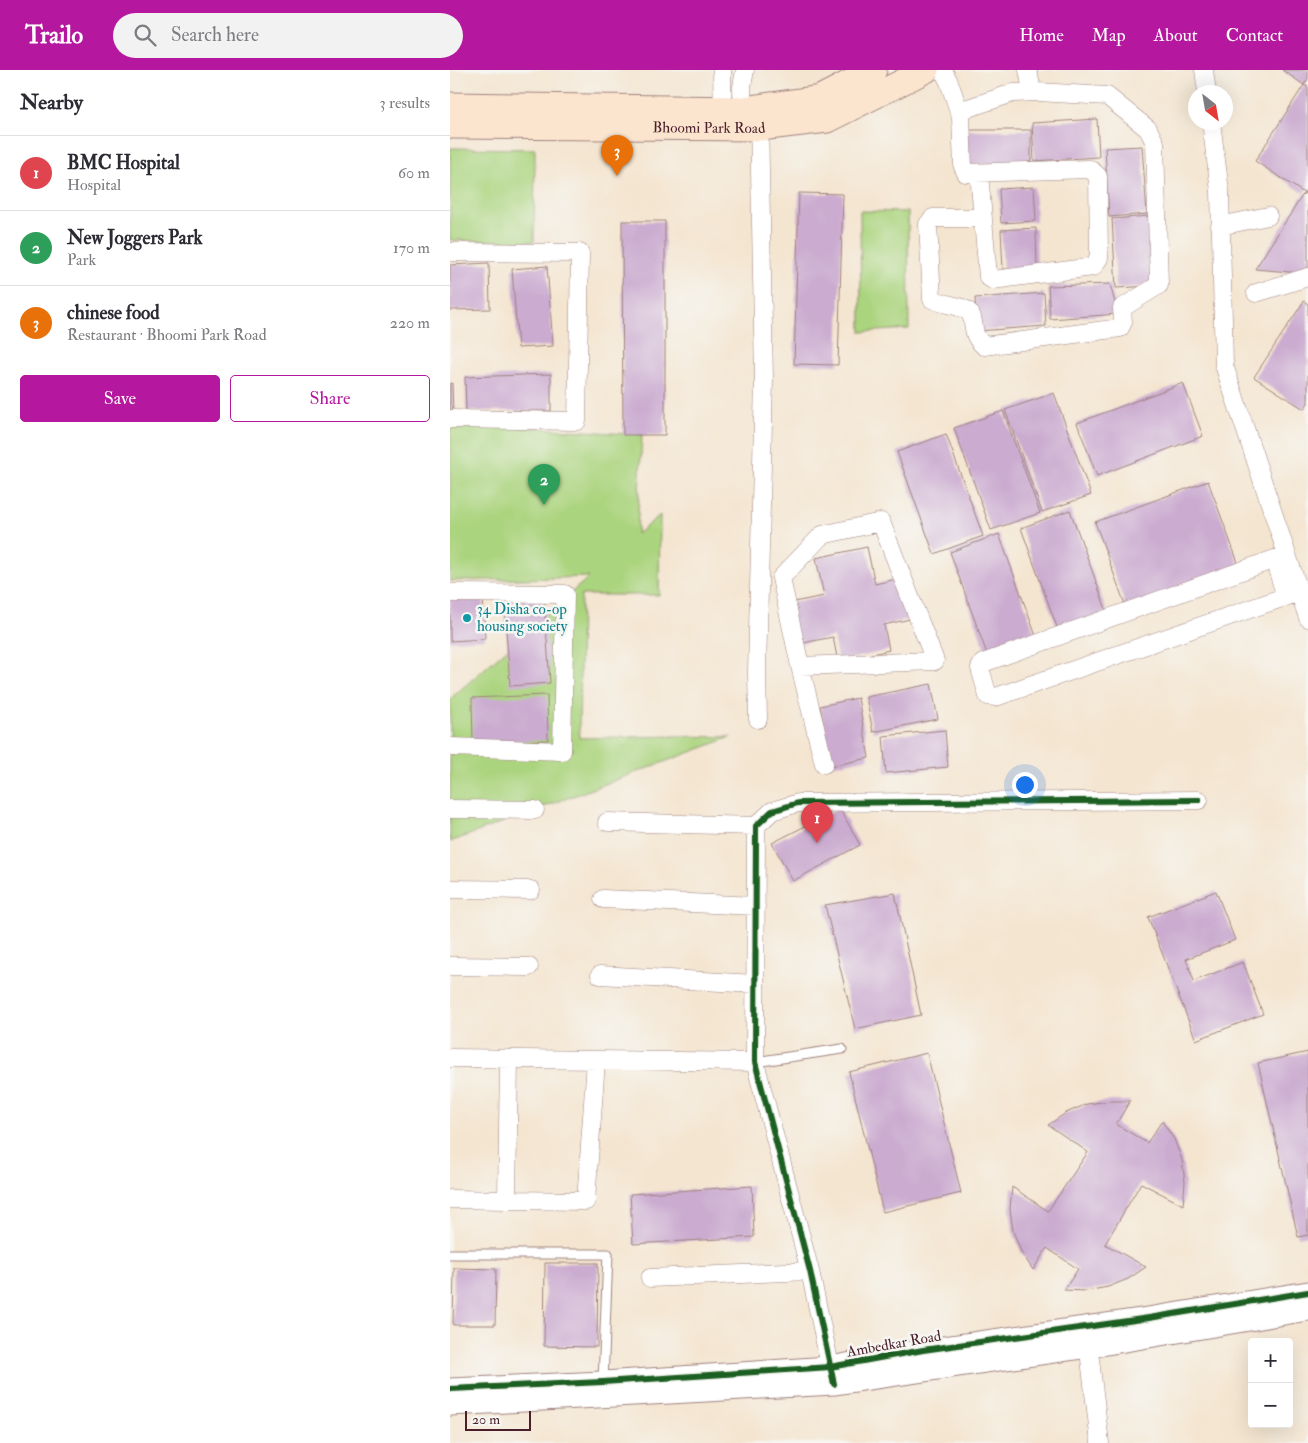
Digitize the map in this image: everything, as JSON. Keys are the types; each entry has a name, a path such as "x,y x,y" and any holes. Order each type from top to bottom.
{"main road":[{"name":"Bhoomi Park Road","path":"742,118 820,98 874,70"},
{"name":"Bhoomi Park Road","path":"450,104 560,116 827,120 926,70"},
{"name":"Bhoomi Park Road","path":"450,126 560,116"}],"street":[{"path":"722,70 742,118"},
{"path":"745,70 742,87 742,118 764,379 758,719"},
{"path":"944,70 961,117 963,167 966,173 1090,169 1098,176 1099,258 1093,267 993,280 988,277 980,173"},
{"path":"1028,70 1032,92"},
{"path":"1204,70 1206,85"},
{"path":"959,111 1013,93 1032,92 1107,96 1148,129 1155,143 1159,285 1122,308 1123,322 1120,328 984,346 976,339 970,314 963,308 940,304 932,299 928,224 933,218 983,218"},
{"path":"1212,130 1220,191 1224,365 1280,557 1293,594 1308,618"},
{"path":"1220,226 1268,216"},
{"path":"450,252 580,253 577,421 450,419"},
{"path":"1256,293 1308,277"},
{"path":"800,666 935,661 881,522 822,535 782,578 800,666 824,764"},
{"path":"1280,557 983,663 980,668 988,696 996,697 1293,594"},
{"path":"450,593 565,594 562,751 450,747"},
{"path":"759,617 790,619"},
{"path":"607,822 756,826 772,811 798,803 1199,800"},
{"path":"450,809 535,810"},
{"path":"756,826 755,1062 810,1271 832,1376"},
{"path":"450,889 531,890"},
{"path":"603,899 756,906"},
{"path":"450,966 529,966"},
{"path":"600,975 755,984"},
{"path":"450,1058 755,1062"},
{"path":"507,1200 509,1059"},
{"path":"450,1199 586,1201 596,1061"},
{"path":"650,1278 810,1271"},
{"name":"Ambedkar Road","path":"1087,1337 1308,1292"},
{"name":"Ambedkar Road","path":"459,1397 832,1376 1087,1337 1308,1310"},
{"path":"1087,1337 1100,1443"},
{"name":"Ambedkar Road","path":"459,1397 603,1382 832,1376"}],"lane":[{"path":"755,1062 842,1049"},
{"path":"450,1254 608,1254 603,1382"}],"green space":[{"path":"450,148 535,149 534,242 450,240"},
{"path":"860,211 908,212 909,329 861,332"},
{"path":"450,422 642,435 637,534 660,515 659,595 581,595 579,738 731,737 450,842 450,699 589,577 450,581"}],"building":[{"path":"1282,70 1308,70 1308,79 1304,85"},
{"path":"1304,85 1308,87 1308,187 1304,193 1255,161"},
{"path":"1097,119 1099,157 1034,161 1032,123"},
{"path":"966,130 1031,130 1031,162 968,168"},
{"path":"1142,146 1147,214 1109,217 1105,148"},
{"path":"1034,187 1036,221 1001,223 999,189"},
{"path":"799,193 843,194 838,365 794,364"},
{"path":"1304,193 1308,195 1308,267 1301,273 1255,269"},
{"path":"1149,216 1153,286 1116,288 1112,219"},
{"path":"622,221 665,221 665,435 623,435"},
{"path":"1036,228 1037,270 1003,269 1001,230"},
{"path":"489,263 490,309 450,310 450,265"},
{"path":"547,266 553,346 518,348 512,269"},
{"path":"1110,284 1118,314 1050,319 1048,286"},
{"path":"1044,293 1046,326 977,331 975,298"},
{"path":"1304,301 1308,304 1308,403 1304,409 1254,377"},
{"path":"551,374 551,411 466,411 465,377"},
{"path":"450,383 452,383 453,415 450,415"},
{"path":"1183,383 1203,436 1097,476 1077,423"},
{"path":"1054,393 1091,495 1042,512 1005,410"},
{"path":"1003,411 1040,513 991,530 954,428"},
{"path":"946,434 983,536 934,554 897,452"},
{"path":"1208,481 1240,568 1127,610 1095,522"},
{"path":"1070,510 1107,612 1058,630 1021,528"},
{"path":"999,534 1036,636 987,654 950,552"},
{"path":"867,547 875,584 901,578 910,619 884,625 889,650 838,662 833,637 798,644 789,603 824,596 816,558"},
{"name":"34 Disha co-op housing society","path":"483,594 485,639 450,641 450,596"},
{"path":"544,598 550,683 510,686 504,601"},
{"path":"931,684 938,719 873,732 866,697"},
{"path":"547,695 548,740 473,743 472,698"},
{"path":"858,698 869,758 831,766 820,706"},
{"path":"945,730 948,767 886,773 883,736"},
{"path":"839,807 860,845 793,881 772,843"},
{"path":"1216,891 1235,940 1186,959 1194,981 1243,962 1263,1014 1196,1040 1148,917"},
{"path":"895,893 921,1015 855,1029 825,905"},
{"path":"1308,1052 1308,1235 1298,1237 1258,1063"},
{"path":"927,1053 961,1193 883,1212 849,1072"},
{"path":"1130,1101 1116,1124 1147,1143 1162,1121 1174,1139 1182,1160 1185,1182 1183,1205 1141,1183 1105,1244 1146,1267 1128,1279 1108,1287 1086,1291 1064,1290 1078,1269 1047,1248 1033,1270 1021,1252 1013,1231 1010,1209 1012,1187 1048,1211 1088,1152 1048,1125 1066,1113 1087,1104"},
{"path":"752,1186 754,1237 633,1244 630,1194"},
{"path":"545,1263 598,1263 597,1347 544,1346"},
{"path":"454,1268 496,1269 495,1325 453,1325"}],"cycle path":[{"path":"834,1384 810,1271 755,1062 756,826 772,811 798,803 1199,800"},
{"path":"450,1389 603,1382 830,1367 923,1350 1149,1318 1308,1292"}],"place":[{"name":"chinese food","path":"617,176"},
{"name":"New Joggers Park","path":"544,505"},
{"name":"34 Disha co-op housing society","path":"467,618"},
{"name":"BMC Hospital","path":"817,843"}]}
